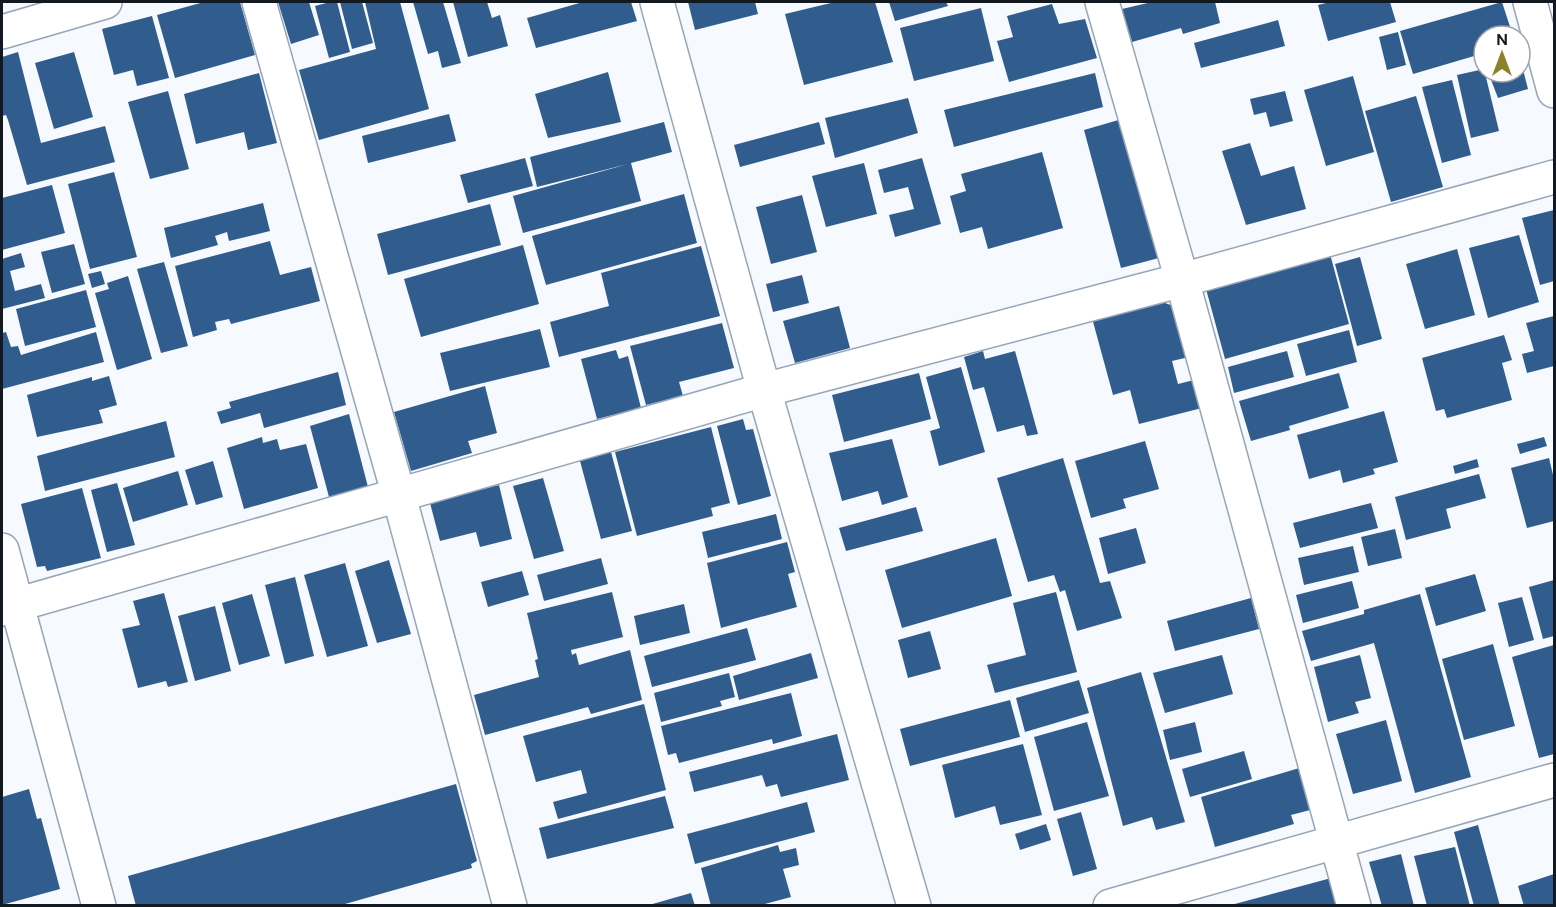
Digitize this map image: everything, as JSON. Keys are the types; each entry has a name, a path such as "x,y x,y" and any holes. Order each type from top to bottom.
{"street":[{"path":"2,32 105,2"},
{"path":"259,2 399,496 510,906"},
{"path":"657,2 764,390 915,906"},
{"path":"1102,2 1182,280 1353,906"},
{"path":"1530,2 1554,91"},
{"path":"9,606 764,390 1182,280 1554,177"},
{"path":"2,550 9,606 99,906"},
{"path":"1110,906 1554,780"}],"building":[{"path":"204,2 240,2 255,55 175,78 157,15"},
{"path":"278,2 309,2 319,35 291,44"},
{"path":"337,2 350,52 329,58 315,6"},
{"path":"340,2 362,2 373,43 352,49"},
{"path":"365,2 400,2 429,109 319,140 299,70 376,49"},
{"path":"413,2 443,2 461,63 442,68 438,51 428,54"},
{"path":"453,2 487,2 492,18 500,15 508,46 468,57"},
{"path":"583,2 631,2 637,21 536,48 527,18"},
{"path":"688,2 755,2 758,14 695,30"},
{"path":"835,2 875,2 893,62 804,85 785,14"},
{"path":"889,2 946,2 948,6 895,21"},
{"path":"1152,2 1215,2 1220,23 1183,34 1181,28 1132,42 1122,9"},
{"path":"1330,2 1390,2 1396,22 1328,41 1318,5"},
{"path":"1502,2 1509,24 1472,24 1472,57 1413,74 1400,31"},
{"path":"1052,4 1059,24 1085,19 1097,58 1009,82 997,41 1013,37 1007,16"},
{"path":"981,8 994,61 914,81 900,28"},
{"path":"152,16 169,78 137,86 133,70 114,75 102,29"},
{"path":"1278,20 1285,46 1201,68 1194,43"},
{"path":"1398,32 1406,65 1387,70 1379,37"},
{"path":"18,52 41,143 105,126 115,162 27,185 8,120 6,115 2,116 2,57"},
{"path":"74,52 93,117 54,129 35,63"},
{"path":"608,72 621,122 548,138 535,94"},
{"path":"1472,72 1472,84 1488,84 1499,131 1471,138 1457,75"},
{"path":"259,73 277,143 248,150 244,132 196,144 184,94"},
{"path":"1095,73 1103,107 954,147 944,110"},
{"path":"1353,76 1374,152 1326,166 1304,90"},
{"path":"1452,80 1471,155 1442,163 1422,87"},
{"path":"1493,84 1527,84 1528,89 1498,98"},
{"path":"168,91 189,169 150,179 128,102"},
{"path":"1285,91 1293,121 1270,127 1266,112 1254,115 1250,99"},
{"path":"1416,96 1443,187 1391,202 1365,111"},
{"path":"908,98 918,133 835,158 825,118"},
{"path":"449,114 456,141 368,163 362,136"},
{"path":"1122,119 1159,258 1121,268 1084,130"},
{"path":"664,122 672,152 631,163 641,201 523,233 513,196 628,164 537,187 530,157"},
{"path":"819,122 825,144 740,167 734,145"},
{"path":"1250,143 1261,176 1294,166 1306,209 1246,225 1222,151"},
{"path":"1042,152 1063,228 988,249 982,227 960,233 950,196 966,191 961,174"},
{"path":"525,158 533,186 468,203 460,175"},
{"path":"922,158 941,224 895,237 889,215 914,209 908,187 884,193 878,170"},
{"path":"864,163 877,214 826,227 812,176"},
{"path":"114,172 137,257 90,269 68,184"},
{"path":"52,185 65,233 2,250 2,198"},
{"path":"684,194 697,243 546,285 532,236"},
{"path":"802,195 817,252 771,264 756,207"},
{"path":"263,203 270,231 229,241 227,232 215,236 218,245 171,258 164,228"},
{"path":"490,204 501,245 388,275 377,234"},
{"path":"1554,210 1554,281 1540,285 1522,218"},
{"path":"1519,235 1539,302 1488,318 1469,248"},
{"path":"270,241 280,275 311,267 320,301 231,324 229,319 215,322 217,330 193,337 175,266"},
{"path":"74,244 85,284 52,293 41,252"},
{"path":"523,245 539,304 421,337 404,279"},
{"path":"701,246 720,316 559,357 550,322 609,306 601,273"},
{"path":"1457,249 1475,315 1425,329 1406,264"},
{"path":"21,253 25,267 10,271 15,291 41,284 45,298 2,309 2,259"},
{"path":"1330,254 1349,324 1225,359 1206,289"},
{"path":"1360,257 1382,339 1357,346 1335,264"},
{"path":"164,262 188,346 161,353 137,269"},
{"path":"101,271 105,284 92,288 88,274"},
{"path":"802,275 809,303 773,312 766,284"},
{"path":"128,276 152,359 117,370 95,293 109,289 107,283"},
{"path":"86,290 96,327 25,346 16,309"},
{"path":"1157,300 1176,307 1189,357 1172,361 1178,384 1194,380 1202,408 1139,424 1130,390 1113,395 1092,318"},
{"path":"839,306 850,348 795,363 783,321"},
{"path":"1554,316 1554,366 1527,373 1522,354 1534,351 1526,323"},
{"path":"722,323 734,368 679,382 683,396 646,405 630,346"},
{"path":"540,329 550,367 450,391 440,353"},
{"path":"1349,330 1357,362 1306,376 1297,344"},
{"path":"6,332 11,347 18,346 21,355 96,332 104,362 2,389 2,333"},
{"path":"1504,335 1512,360 1502,363 1512,400 1447,418 1444,409 1436,411 1422,358"},
{"path":"616,350 619,359 628,356 641,408 597,419 581,359"},
{"path":"983,351 985,359 1015,351 1038,434 1027,436 1024,425 997,432 984,387 973,390 964,357"},
{"path":"1287,351 1294,377 1234,393 1228,367"},
{"path":"961,367 985,452 939,466 930,431 940,428 926,377"},
{"path":"338,372 346,405 264,428 260,413 221,424 217,412 231,408 229,402"},
{"path":"919,373 931,419 844,442 832,395"},
{"path":"1339,373 1349,408 1289,426 1290,430 1251,441 1239,401"},
{"path":"109,376 117,405 99,410 103,423 37,437 27,395 92,377 92,381"},
{"path":"485,386 497,433 468,441 472,453 411,471 394,412"},
{"path":"1384,411 1398,462 1373,469 1375,474 1343,483 1340,470 1309,479 1297,435"},
{"path":"349,414 368,487 329,497 310,426"},
{"path":"743,419 746,430 753,429 771,496 738,505 717,426"},
{"path":"166,421 175,457 45,491 37,456"},
{"path":"711,427 730,503 711,508 713,516 637,536 615,452"},
{"path":"262,437 263,443 277,439 280,450 306,444 318,488 244,509 227,448"},
{"path":"1544,437 1547,446 1520,454 1517,444"},
{"path":"892,439 908,497 882,505 878,491 842,501 829,453"},
{"path":"1145,441 1159,489 1123,499 1126,508 1091,518 1075,461"},
{"path":"611,452 632,531 601,539 580,461"},
{"path":"1063,458 1100,583 1110,581 1122,618 1077,631 1065,590 1060,592 1054,575 1028,582 997,478"},
{"path":"1549,458 1554,479 1554,521 1527,528 1511,468"},
{"path":"1477,459 1479,467 1455,474 1453,466"},
{"path":"213,461 223,497 196,505 185,470"},
{"path":"178,471 188,505 133,522 123,488"},
{"path":"1479,474 1486,498 1446,509 1451,528 1406,540 1395,497"},
{"path":"543,478 564,551 534,559 513,486"},
{"path":"117,483 135,545 107,552 91,490"},
{"path":"499,485 512,539 480,547 476,532 440,541 430,503"},
{"path":"82,488 101,558 47,571 45,566 37,567 21,504"},
{"path":"1371,503 1378,528 1300,548 1293,523"},
{"path":"916,507 923,531 846,551 839,528"},
{"path":"776,514 782,539 708,558 702,532"},
{"path":"1136,528 1146,563 1108,574 1099,538"},
{"path":"1395,529 1402,558 1368,566 1361,537"},
{"path":"996,538 1012,596 902,628 885,570"},
{"path":"787,542 795,572 788,574 797,607 721,628 707,563"},
{"path":"1353,546 1359,572 1304,585 1298,558"},
{"path":"601,558 608,584 544,601 537,575"},
{"path":"389,560 411,634 377,643 355,571"},
{"path":"345,563 368,646 327,657 304,575"},
{"path":"522,571 529,595 488,607 481,582"},
{"path":"1475,574 1486,611 1436,626 1425,588"},
{"path":"295,577 314,656 285,664 265,585"},
{"path":"1554,580 1554,636 1543,639 1529,587"},
{"path":"1352,581 1359,608 1303,623 1296,595"},
{"path":"612,592 623,637 571,650 572,655 576,653 579,665 630,650 642,700 591,714 588,707 485,735 474,695 539,677 535,660 538,659 527,613"},
{"path":"1056,592 1077,672 995,693 987,665 1026,655 1013,603"},
{"path":"164,593 188,682 168,687 166,681 138,688 122,629 140,625 133,601"},
{"path":"252,594 270,656 239,665 222,603"},
{"path":"1420,594 1471,777 1415,793 1374,643 1311,661 1302,631 1364,614 1364,610"},
{"path":"1522,597 1534,640 1509,647 1498,603"},
{"path":"1251,598 1259,629 1175,651 1167,621"},
{"path":"684,604 690,633 640,645 634,616"},
{"path":"215,606 231,671 195,681 178,616"},
{"path":"747,628 756,660 652,687 644,656"},
{"path":"930,631 941,669 908,678 898,640"},
{"path":"1493,644 1515,726 1464,740 1442,659"},
{"path":"1554,645 1554,754 1539,758 1512,657"},
{"path":"811,653 818,678 739,700 733,676"},
{"path":"1222,655 1233,694 1165,713 1153,673"},
{"path":"1360,655 1371,698 1355,702 1359,713 1328,722 1314,667"},
{"path":"1141,672 1185,822 1156,830 1152,817 1123,826 1087,688"},
{"path":"729,673 735,697 720,701 722,706 661,722 654,693"},
{"path":"1079,680 1089,713 1025,732 1016,698"},
{"path":"791,693 802,736 773,744 772,739 679,763 676,753 668,755 661,726"},
{"path":"1010,700 1020,737 910,766 900,729"},
{"path":"644,704 666,790 558,819 553,802 587,793 581,770 536,782 523,736"},
{"path":"1386,720 1402,781 1353,794 1336,734"},
{"path":"1087,722 1109,796 1054,811 1034,737"},
{"path":"1195,722 1202,752 1170,760 1163,730"},
{"path":"837,734 849,780 781,797 777,784 766,787 762,775 694,792 689,772"},
{"path":"1023,744 1042,815 1000,825 995,806 955,818 942,765"},
{"path":"1244,751 1252,779 1190,797 1182,769"},
{"path":"1306,766 1318,808 1291,815 1294,824 1215,847 1201,797"},
{"path":"456,784 477,861 471,864 472,868 338,906 136,906 128,876"},
{"path":"29,789 37,819 41,818 60,889 2,905 2,797"},
{"path":"665,796 674,828 547,859 539,828"},
{"path":"807,802 815,832 695,864 687,834"},
{"path":"1081,812 1097,869 1073,876 1057,819"},
{"path":"1046,824 1051,840 1020,850 1015,834"},
{"path":"1478,825 1500,906 1474,906 1454,832"},
{"path":"778,845 780,852 796,848 799,865 783,869 791,897 757,906 711,906 701,868"},
{"path":"1455,847 1470,906 1427,906 1414,856"},
{"path":"1401,854 1414,906 1382,906 1369,862"},
{"path":"1554,874 1554,906 1524,906 1518,886"},
{"path":"1335,877 1343,906 1231,906 1231,905"},
{"path":"691,893 695,906 649,906 649,905"}]}
